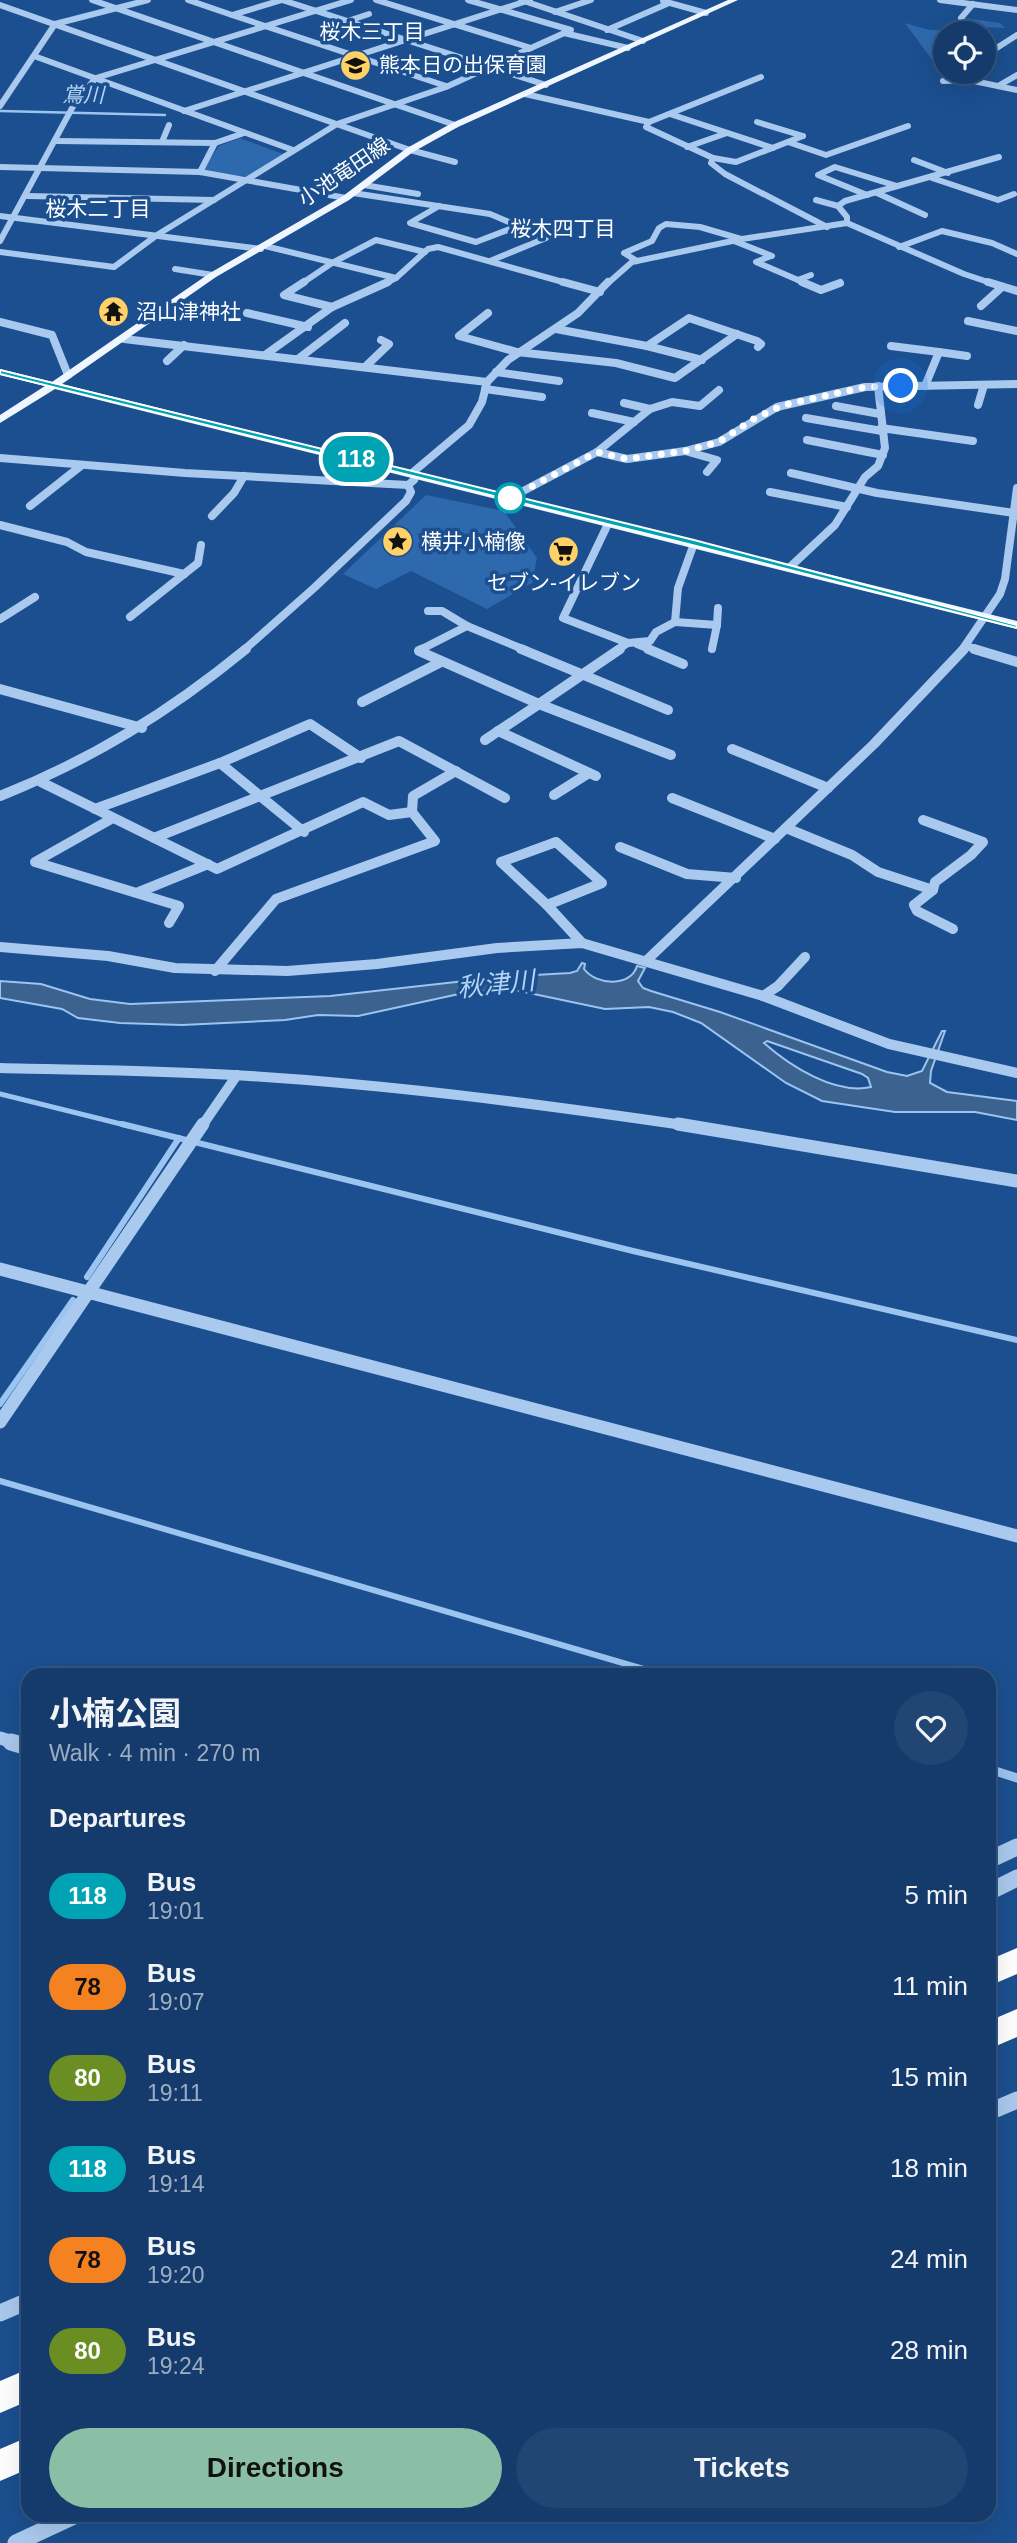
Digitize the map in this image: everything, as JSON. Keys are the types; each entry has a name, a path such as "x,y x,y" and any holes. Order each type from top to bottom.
{"highway":[{"path":"996,1970 1017,1961"},
{"path":"996,2032 1017,2023"},
{"path":"0,2397 21,2388"},
{"path":"0,2465 21,2456"}],"main road":[{"name":"小池竜田線","path":"0,419 124,338 213,275 350,195 410,150 455,125 734,0"},
{"path":"0,372 413,478 510,498 1017,625"}],"street":[{"path":"92,0 455,125"},
{"path":"0,106 55,24 148,0"},
{"path":"188,0 446,86"},
{"path":"232,15 282,0 546,85"},
{"path":"0,242 77,99 96,78 351,0"},
{"path":"376,0 531,48"},
{"path":"468,0 571,30"},
{"path":"555,12 591,0"},
{"path":"660,0 706,13"},
{"path":"940,0 1017,10"},
{"path":"184,111 525,1 586,24 643,41"},
{"path":"607,30 669,3"},
{"path":"961,18 973,4"},
{"path":"0,5 410,150 455,162"},
{"path":"348,21 369,15"},
{"path":"0,253 114,267 157,235 337,124 446,86 586,24"},
{"path":"564,33 628,48"},
{"path":"999,52 992,51 1017,35"},
{"path":"34,56 293,150"},
{"path":"998,86 1017,75"},
{"path":"525,94 649,122 761,77"},
{"path":"988,84 1017,90"},
{"path":"0,87 12,87"},
{"path":"670,114 773,148"},
{"path":"649,122 646,127 687,147 713,158 736,162 803,136 757,122"},
{"path":"162,142 169,125"},
{"path":"788,142 827,155 908,126"},
{"path":"56,141 215,143 244,133"},
{"path":"687,147 728,133"},
{"path":"200,172 215,143"},
{"path":"838,206 845,201 999,157"},
{"path":"713,158 711,163 725,174 827,227"},
{"path":"914,160 948,173"},
{"path":"0,166 200,172 494,215 546,238 489,261"},
{"path":"867,195 818,175 835,167 898,187"},
{"path":"932,178 998,200 1014,194"},
{"path":"364,185 418,194"},
{"path":"877,192 925,215"},
{"path":"27,196 214,200"},
{"path":"816,200 838,206 847,217 847,223"},
{"path":"440,205 410,223 476,242 518,226"},
{"path":"0,216 263,247 396,278"},
{"path":"0,796 41,782 142,728 240,656 356,551 406,501 411,492 413,478 469,425 482,402 486,386 496,372 517,352 578,313 615,274 637,261 715,248 738,240 847,223 899,247 1017,291"},
{"path":"637,261 624,253 652,241 658,228 678,225 717,231 738,240 775,257 757,262 821,290 839,283"},
{"path":"899,247 942,231 992,243 1016,252"},
{"path":"699,239 715,248"},
{"path":"332,307 284,296 332,263 376,240 425,252"},
{"path":"265,355 332,307 396,278 425,252 438,247 600,292"},
{"path":"174,269 213,275"},
{"path":"798,280 811,275"},
{"path":"981,306 1002,287"},
{"path":"247,313 307,327"},
{"path":"488,313 458,337 517,352 616,363 675,378 737,334"},
{"path":"647,346 687,318 757,341 761,344 758,347"},
{"path":"968,321 1017,331"},
{"path":"0,322 52,335 68,375"},
{"path":"298,359 345,323"},
{"path":"555,329 647,346 702,360"},
{"path":"124,338 298,359 334,360 542,397"},
{"path":"365,367 389,344 381,340"},
{"path":"167,360 184,345"},
{"path":"891,346 967,356"},
{"path":"925,386 930,360 939,352"},
{"path":"496,372 559,381"},
{"path":"597,452 627,459 685,451 719,442 755,418 784,405 877,386 1017,384"},
{"path":"978,405 984,385"},
{"path":"790,567 835,525 865,477 878,467 883,455 877,386"},
{"path":"510,498 597,452 650,409 668,402 700,406 719,390"},
{"path":"624,403 650,409"},
{"path":"836,406 880,414"},
{"path":"592,412 634,422"},
{"path":"806,418 973,441"},
{"path":"807,440 883,455"},
{"path":"685,451 717,460 707,472"},
{"path":"0,458 244,476 413,478"},
{"path":"30,506 82,465"},
{"path":"791,473 877,493 1013,513"},
{"path":"212,516 234,494 244,476"},
{"path":"647,960 828,788 967,646 1000,594 1006,579 1017,488"},
{"path":"770,492 847,507"},
{"path":"0,524 68,542 86,552 184,574"},
{"path":"607,526 563,618 683,664"},
{"path":"130,617 198,563 201,545"},
{"path":"675,622 678,588 692,549"},
{"path":"0,619 35,597"},
{"path":"712,649 718,608"},
{"path":"428,611 442,611 467,626 668,710"},
{"path":"485,740 632,643 650,641 656,632 675,622 717,625"},
{"path":"467,626 419,651 539,704 671,755"},
{"path":"967,646 1017,662"},
{"path":"362,702 441,662"},
{"path":"0,690 142,728"},
{"path":"95,809 220,763 310,723 361,758"},
{"path":"498,732 592,775 554,795"},
{"path":"155,838 399,741 505,798"},
{"path":"732,749 828,788"},
{"path":"220,763 304,832"},
{"path":"215,971 275,899 435,841 412,812 412,796 456,771"},
{"path":"41,782 217,869 304,832 363,803 389,815 412,812"},
{"path":"672,798 775,839"},
{"path":"113,818 35,862 179,906 170,923"},
{"path":"923,820 983,842 971,855 935,882 933,890 914,905 914,908 953,929"},
{"path":"786,828 852,855 878,872 933,890"},
{"path":"546,905 602,883 556,842 500,862 582,943"},
{"path":"620,848 687,874 736,878"},
{"path":"139,892 208,864"},
{"path":"0,940 5,947 108,956 175,968 215,971 300,970 377,964 497,948 582,943 763,996 889,1044 1017,1073"},
{"path":"763,996 778,986 805,957"},
{"path":"0,1068 237,1075 447,1094 696,1126 850,1150 1017,1181"},
{"path":"0,1422 237,1075"},
{"path":"0,1269 1017,1536"},
{"path":"0,1738 21,1745"},
{"path":"996,1857 1017,1847"},
{"path":"996,1888 1017,1878"},
{"path":"996,2109 1017,2100"},
{"path":"0,2313 21,2304"},
{"path":"16,2543 61,2522"}],"shaded area":[{"path":"965,18 986,21 962,21"},
{"path":"996,22 1000,23 1005,28 996,28"},
{"path":"905,23 933,30 933,61"},
{"path":"240,138 283,154 246,177 203,170 219,146"},
{"path":"426,495 504,511 537,558 532,583 487,609 411,571 376,589 343,574"}],"water":[{"name":"秋津川","path":"582,963 590,975 613,982 628,978 637,966 645,968 638,981 643,988 720,1012 887,1072 907,1076 922,1071 942,1031 945,1031 931,1071 930,1083 947,1092 1017,1101 1017,1120 975,1112 895,1112 822,1101 786,1083 701,1023 673,1012 649,1007 605,1009 510,989 468,992 358,1016 318,1015 285,1020 182,1025 120,1023 78,1018 62,1009 0,998 0,981 41,984 90,999 130,1004 330,996 577,971","holes":["767,1041 868,1078 871,1087 843,1087 828,1083 787,1061 764,1043"]}],"waterway":[{"name":"鴬川","path":"0,111 165,115"},
{"path":"0,1094 129,1126"},
{"path":"122,1124 179,1138"},
{"path":"87,1277 179,1138"},
{"path":"179,1138 633,1251 1017,1340"},
{"path":"0,1404 73,1300"},
{"path":"0,1481 640,1668"},
{"path":"996,1771 1017,1778"}],"bus line":[{"name":"118","path":"0,372 1017,625"}],"place":[{"name":"熊本日の出保育園","path":"356,65"},
{"name":"沼山津神社","path":"113,312"},
{"name":"横井小楠像","path":"398,542"},
{"name":"セブン-イレブン","path":"564,551"}],"district":[{"name":"桜木三丁目","path":"372,32"},
{"name":"桜木二丁目","path":"98,209"},
{"name":"桜木四丁目","path":"563,229"}],"route":[{"path":"510,498 597,452 627,459 685,451 719,442 755,418 784,405 865,387 901,386"}]}
